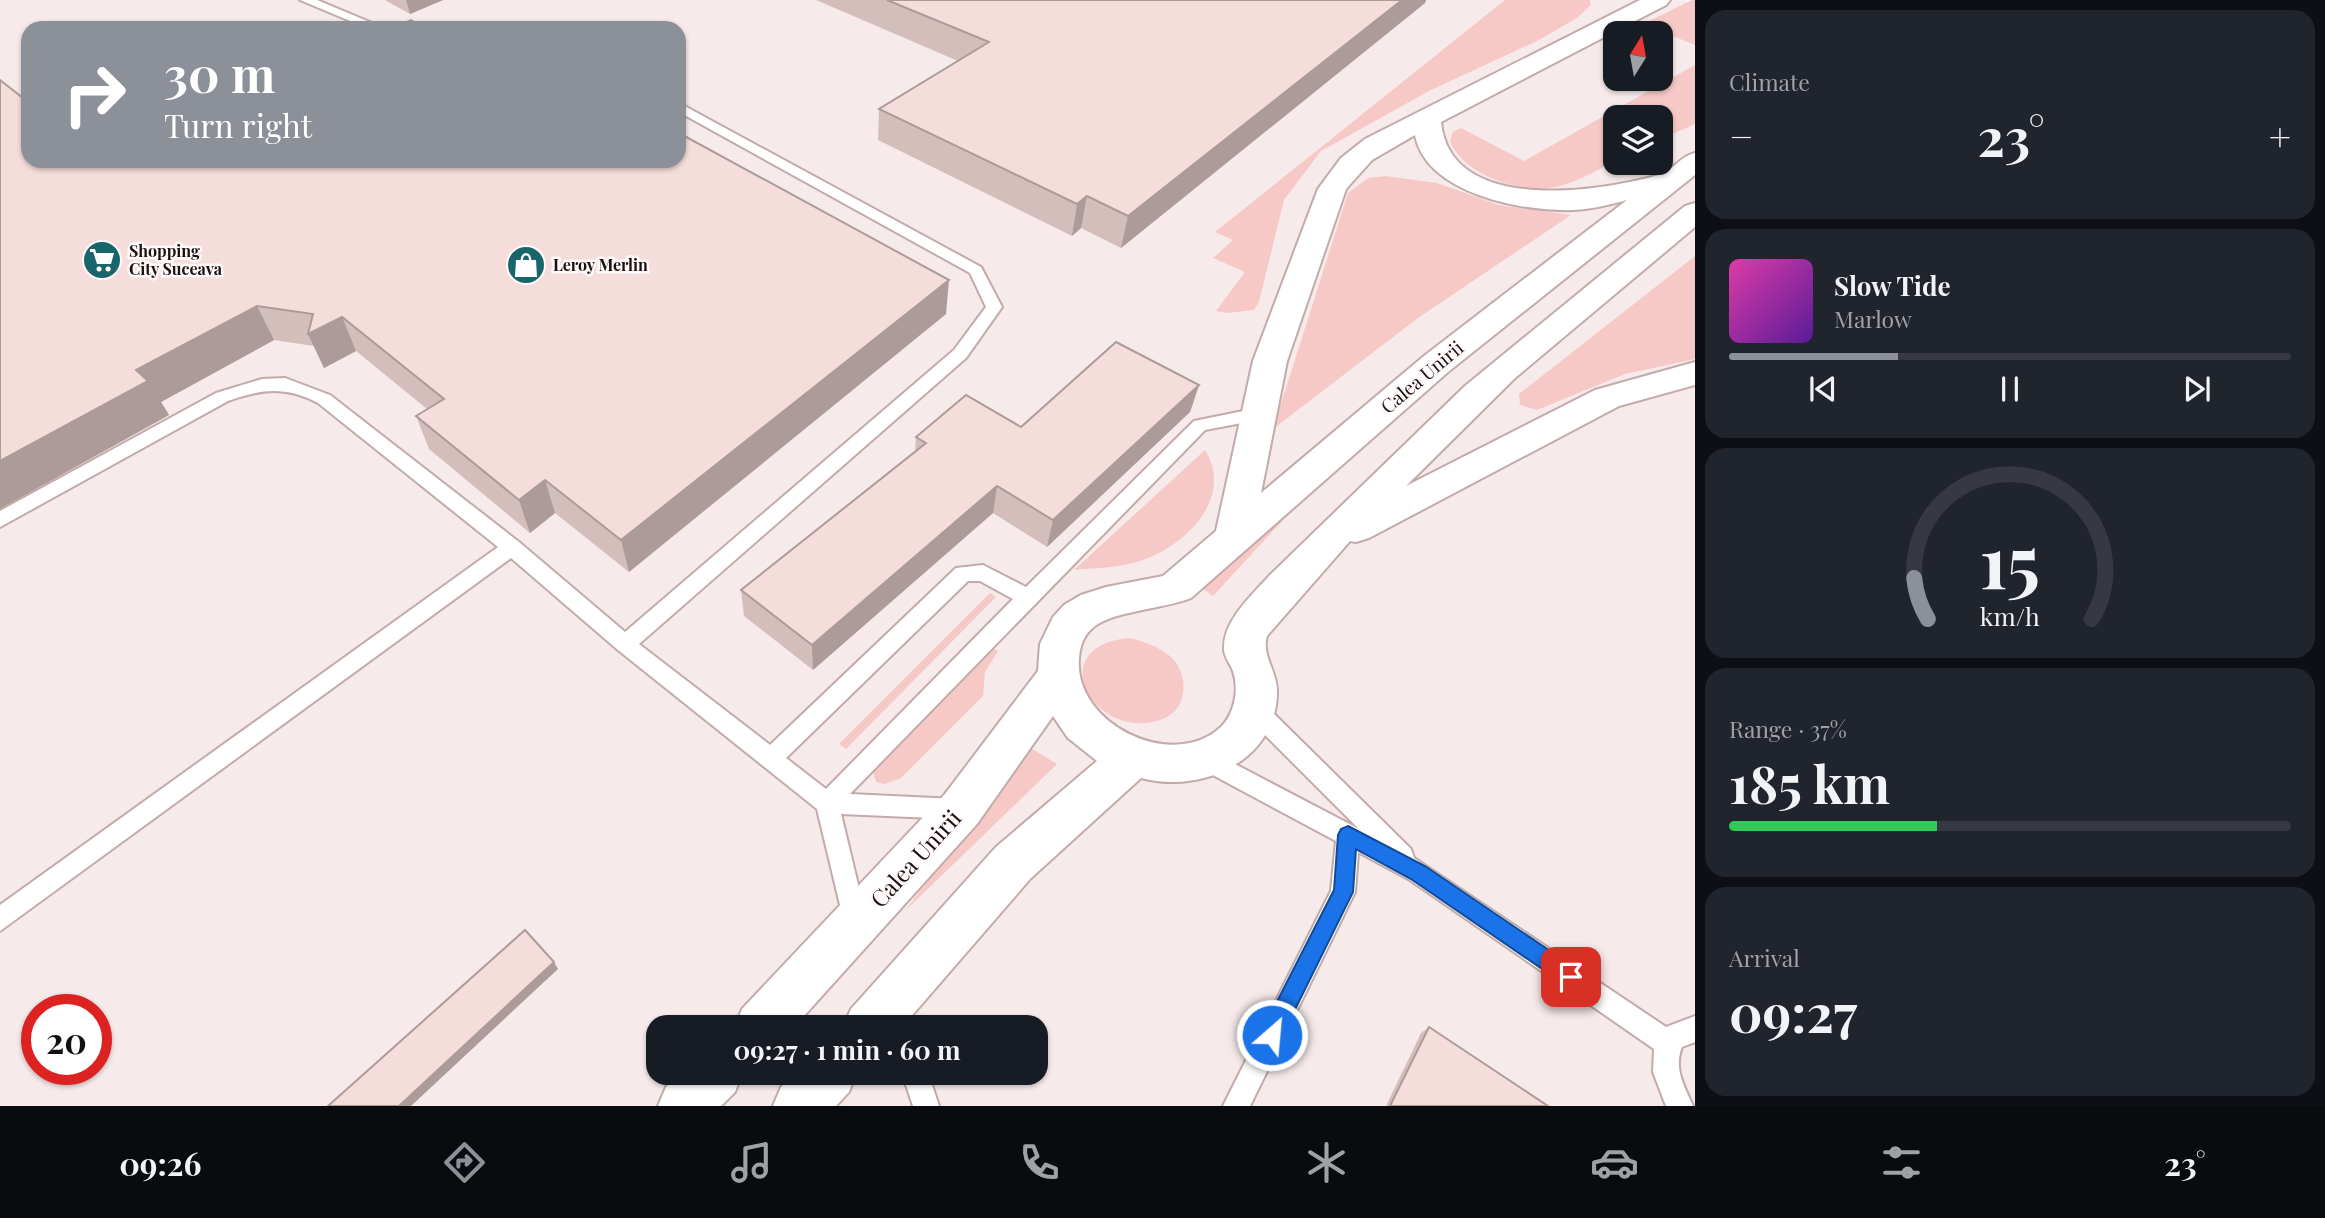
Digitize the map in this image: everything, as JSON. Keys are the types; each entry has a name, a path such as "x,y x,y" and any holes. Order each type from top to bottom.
{"main road":[{"path":"1233,541 1270,361 1332,189 1355,158 1427,117 1658,0"},
{"path":"1427,117 1431,145 1441,161 1459,175 1513,195 1572,202 1613,196 1684,168"},
{"name":"Calea Unirii","path":"771,1015 961,809 1057,678 1058,649 1070,625 1092,607 1121,598 1154,597 1177,587 1436,364 1684,168"},
{"path":"1057,678 1068,707 1084,727 1106,745 1133,757 1169,763 1204,759 1228,748 1245,731 1255,710 1255,680 1243,650 1247,634 1320,546 1479,392 1695,212"},
{"path":"1320,546 1607,398 1695,373"},
{"path":"890,1015 1013,863 1133,757"},
{"path":"685,1106 705,1085"},
{"path":"800,1106 819,1085"}],"lane":[{"path":"306,0 360,21"},
{"path":"625,644 960,354 993,307 976,270 686,111"},
{"path":"0,520 222,397 260,384 285,382 303,387 324,399 512,547 625,644 827,803 961,809"},
{"path":"827,803 872,754 1200,425 1258,414"},
{"path":"0,919 512,547"},
{"path":"770,758 963,573 983,573 1028,598"},
{"path":"1255,710 1418,872"},
{"path":"1204,759 1418,872 1670,1045"},
{"path":"827,803 856,926"},
{"path":"1236,1106 1343,892 1348,835"},
{"path":"1680,1106 1670,1090 1664,1069 1665,1051 1674,1038 1695,1029"},
{"path":"919,1085 926,1106"}],"shaded area":[{"path":"0,0 1684,0 1695,10 1695,1106 0,1106"},
{"path":"1505,0 1590,0 1591,5 1577,18 1539,40 1429,91 1321,151 1284,200 1259,302 1254,310 1227,313 1216,311 1245,272 1213,258 1233,240 1215,232"},
{"path":"1695,0 1695,45 1673,36 1673,21 1649,21"},
{"path":"1695,65 1695,124 1673,134 1673,105 1624,105 1649,91 1673,91 1673,77"},
{"path":"1603,117 1603,167 1567,184 1546,188 1514,185 1482,173 1457,154 1450,141 1453,132 1461,128 1524,161"},
{"path":"1386,176 1437,183 1499,205 1571,215 1418,318 1273,429 1348,193 1368,178"},
{"path":"1695,256 1695,359 1625,374 1537,410 1520,405 1519,394"},
{"path":"1205,450 1213,469 1214,487 1199,521 1185,535 1151,557 1133,563 1074,570"},
{"path":"1296,506 1213,596 1203,589"},
{"path":"990,593 996,597 846,749 839,744"},
{"path":"1130,638 1163,651 1173,659 1182,675 1183,694 1180,702 1176,710 1160,720 1136,723 1115,717 1098,706 1086,690 1083,673 1088,657 1103,644"},
{"path":"992,648 998,651 985,672 983,696 901,778 885,784 876,782 873,772"},
{"path":"1029,747 1057,764 905,911"}],"building":[{"path":"887,0 1402,0 1128,216 1087,196 1077,204 879,109 989,42"},
{"path":"0,80 21,96 21,168 686,168 686,137 949,280 621,540 545,480 519,500 416,416 444,399 342,317 308,334 313,314 257,306 136,370 148,381 0,461"},
{"path":"1116,342 1199,385 1053,520 997,486 812,645 741,590 926,443 916,437 966,395 1021,427"},
{"path":"525,930 554,962 399,1106 328,1106"},
{"path":"1429,1027 1548,1106 1390,1106"}],"place":[{"name":"Shopping City Suceava","path":"102,260"},
{"name":"Leroy Merlin","path":"526,265"}],"route":[{"path":"1272,1035 1343,892 1348,835 1418,872 1571,977"}]}
